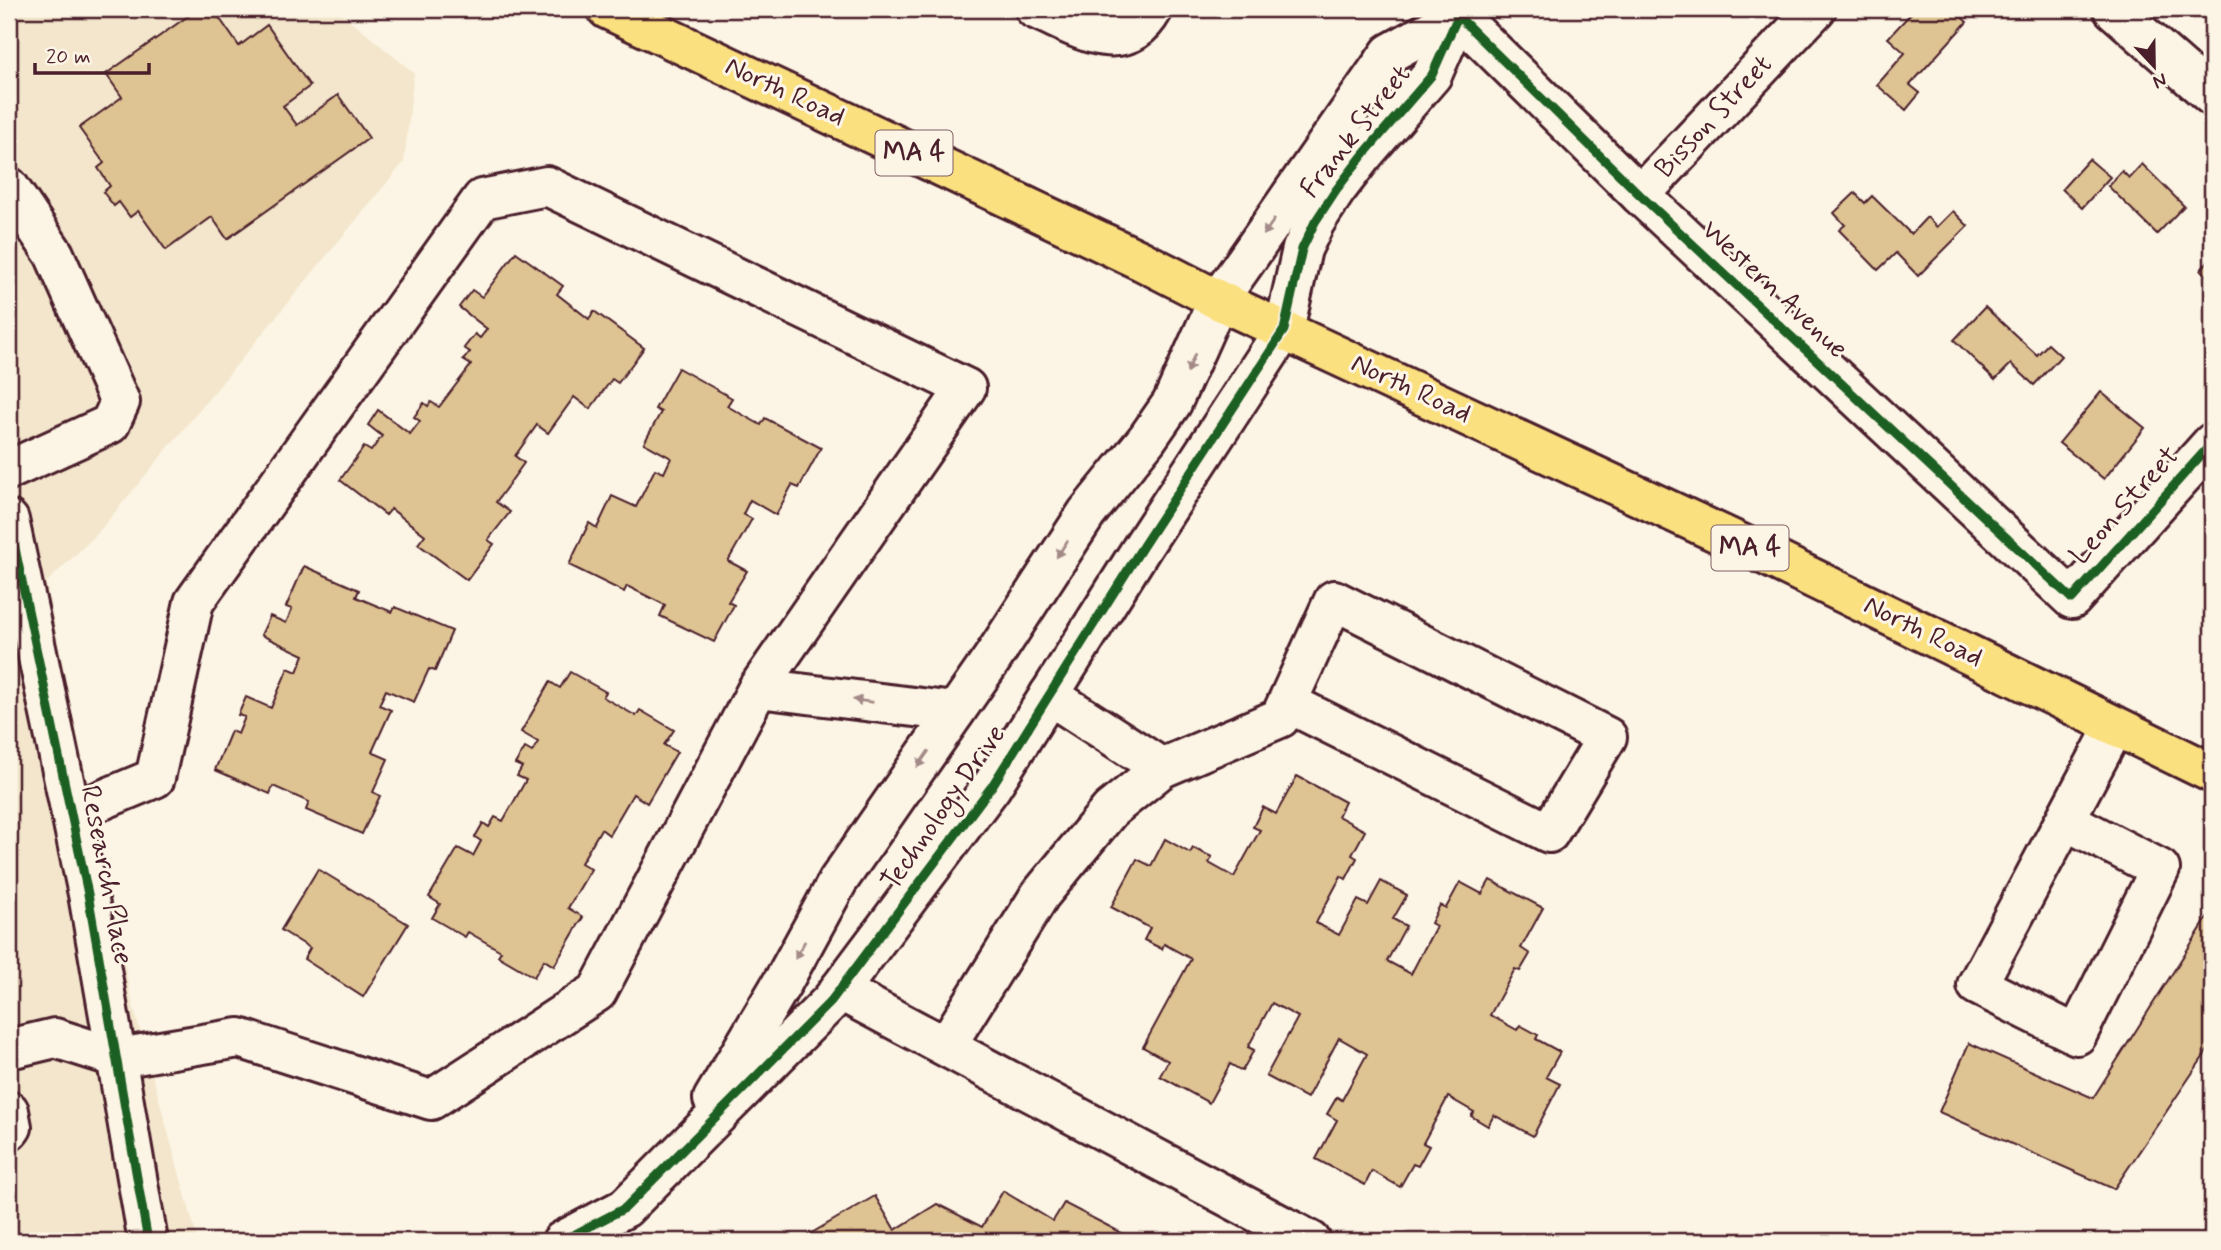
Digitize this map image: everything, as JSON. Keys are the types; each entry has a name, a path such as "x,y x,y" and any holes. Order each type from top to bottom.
{"main road":[{"name":"North Road","path":"607,9 646,16 1218,300 1762,553 2212,773"}],"street":[{"path":"1035,9 1103,38 1125,37 1146,23 1153,9"},
{"name":"Bisson Street","path":"1640,195 1816,9"},
{"path":"2113,9 2212,96"},
{"name":"Western Avenue","path":"1459,11 1640,195 2072,599"},
{"name":"Frank Street","path":"1218,300 1390,53 1459,11"},
{"name":"Frank Street","path":"1283,330 1303,249 1314,222 1363,155 1432,75 1459,11"},
{"path":"9,1049 55,1038 118,1058 239,1038 431,1100 597,992 758,688 966,388 547,186 482,199 194,602 156,778 71,813"},
{"path":"9,187 54,254 120,402 110,424 9,470"},
{"name":"Technology Drive","path":"685,1146 785,978 838,881 955,712 1087,513 1147,439 1172,403 1218,300"},
{"name":"Technology Drive","path":"562,1241 625,1208 839,990 992,786 1283,330"},
{"name":"Leon Street","path":"2072,599 2212,443"},
{"name":"Research Place","path":"9,520 16,588 89,894 148,1241"},
{"path":"946,1046 1040,895 1110,810 1162,768 1280,718 1334,600 1607,737 1549,833 1288,703"},
{"path":"758,688 955,712"},
{"path":"1049,695 1162,768"},
{"path":"2065,820 2160,869 2077,1035 1977,985 2115,726"},
{"path":"839,990 1311,1241"},
{"path":"9,1111 12,1127 9,1131"}],"shaded area":[{"path":"23,9 336,9 414,73 404,162 97,534 46,583 132,1001 198,1241 9,1241 9,16"}],"building":[{"path":"198,9 213,9 239,46 267,25 310,86 283,106 297,125 338,95 369,138 227,239 212,217 166,250 138,211 130,217 119,202 114,206 103,192 110,186 98,168 104,163 79,128 122,97 106,74"},
{"path":"1915,9 1953,9 1967,22 1910,85 1920,93 1906,110 1877,85 1905,53 1888,38"},
{"path":"2089,159 2110,177 2082,208 2062,189"},
{"path":"2142,164 2184,206 2157,234 2108,186 2122,171 2129,178"},
{"path":"1855,193 1865,203 1872,196 1911,234 1927,217 1937,227 1953,211 1968,226 1918,276 1896,253 1878,270 1839,230 1845,225 1834,213"},
{"path":"516,252 563,286 557,294 589,319 594,311 644,348 618,383 612,379 590,409 574,397 548,433 537,425 515,456 524,463 496,502 510,512 488,540 494,544 467,580 418,544 425,535 391,509 386,515 340,480 364,447 371,451 382,436 368,425 378,410 410,434 420,421 414,417 424,403 428,406 431,402 439,407 471,365 463,360 470,352 464,348 475,334 480,338 487,329 459,307 472,290 482,297"},
{"path":"2212,256 2212,280 2201,270"},
{"path":"1985,307 2037,355 2048,344 2061,356 2034,385 2011,364 1995,380 1954,340"},
{"path":"678,368 732,398 727,406 761,425 765,418 821,448 799,488 792,485 776,515 750,500 743,514 752,519 728,561 747,571 728,602 734,605 714,642 660,616 665,605 627,586 624,592 569,565 589,523 597,528 612,496 636,507 655,469 664,473 671,458 644,443 661,412 655,409"},
{"path":"2101,392 2145,428 2104,479 2059,443"},
{"path":"304,566 359,590 356,597 392,612 395,607 452,631 435,671 429,669 414,702 386,690 379,705 391,710 372,752 388,759 373,792 380,796 362,834 306,810 309,802 273,786 270,794 215,770 231,731 238,734 245,717 238,715 246,697 271,708 288,668 297,672 304,655 261,635 270,616 286,623 292,609 286,607"},
{"path":"570,672 606,692 603,697 636,716 640,710 674,730 664,745 677,752 647,803 633,794 609,835 601,829 581,863 591,869 568,908 583,917 554,966 544,960 534,977 498,956 501,951 468,932 465,937 432,918 440,904 429,897 458,848 473,856 481,841 475,837 483,823 489,827 495,817 503,821 526,780 517,776 522,767 515,764 525,748 532,752 538,742 521,732 550,682 560,688"},
{"path":"1297,776 1345,802 1338,816 1365,831 1352,855 1357,858 1346,879 1341,876 1316,923 1339,935 1358,900 1368,905 1381,881 1407,895 1393,919 1406,926 1387,961 1411,974 1436,926 1431,923 1440,905 1446,908 1460,882 1482,894 1490,880 1543,908 1521,948 1530,954 1520,971 1515,969 1490,1015 1517,1030 1520,1025 1538,1035 1536,1039 1560,1052 1546,1077 1560,1084 1533,1136 1494,1115 1488,1126 1471,1116 1474,1112 1448,1097 1423,1143 1429,1146 1418,1166 1413,1164 1400,1187 1372,1171 1365,1185 1316,1159 1337,1120 1327,1114 1337,1097 1342,1100 1367,1054 1339,1038 1307,1098 1266,1076 1298,1017 1272,1003 1248,1047 1254,1050 1242,1071 1230,1064 1209,1103 1160,1076 1168,1061 1143,1047 1191,959 1164,944 1162,949 1144,940 1150,928 1111,907 1137,859 1151,866 1165,839 1190,853 1193,848 1212,857 1209,863 1234,877 1260,830 1253,827 1263,807 1276,814"},
{"path":"318,869 408,924 363,997 304,959 310,948 281,930"},
{"path":"2212,911 2212,1044 2114,1189 1939,1112 1969,1043 2093,1098"},
{"path":"1003,1191 1053,1221 1064,1203 1137,1241 798,1241 875,1196 895,1230 937,1204 982,1227"}],"cycle path":[{"path":"1453,11 1640,195 2072,599 2212,443"},
{"path":"562,1241 625,1208 831,1001 992,786 1143,546 1284,330 1302,249 1315,222 1363,155 1432,75 1458,16"},
{"path":"9,520 88,894 148,1241"}]}
